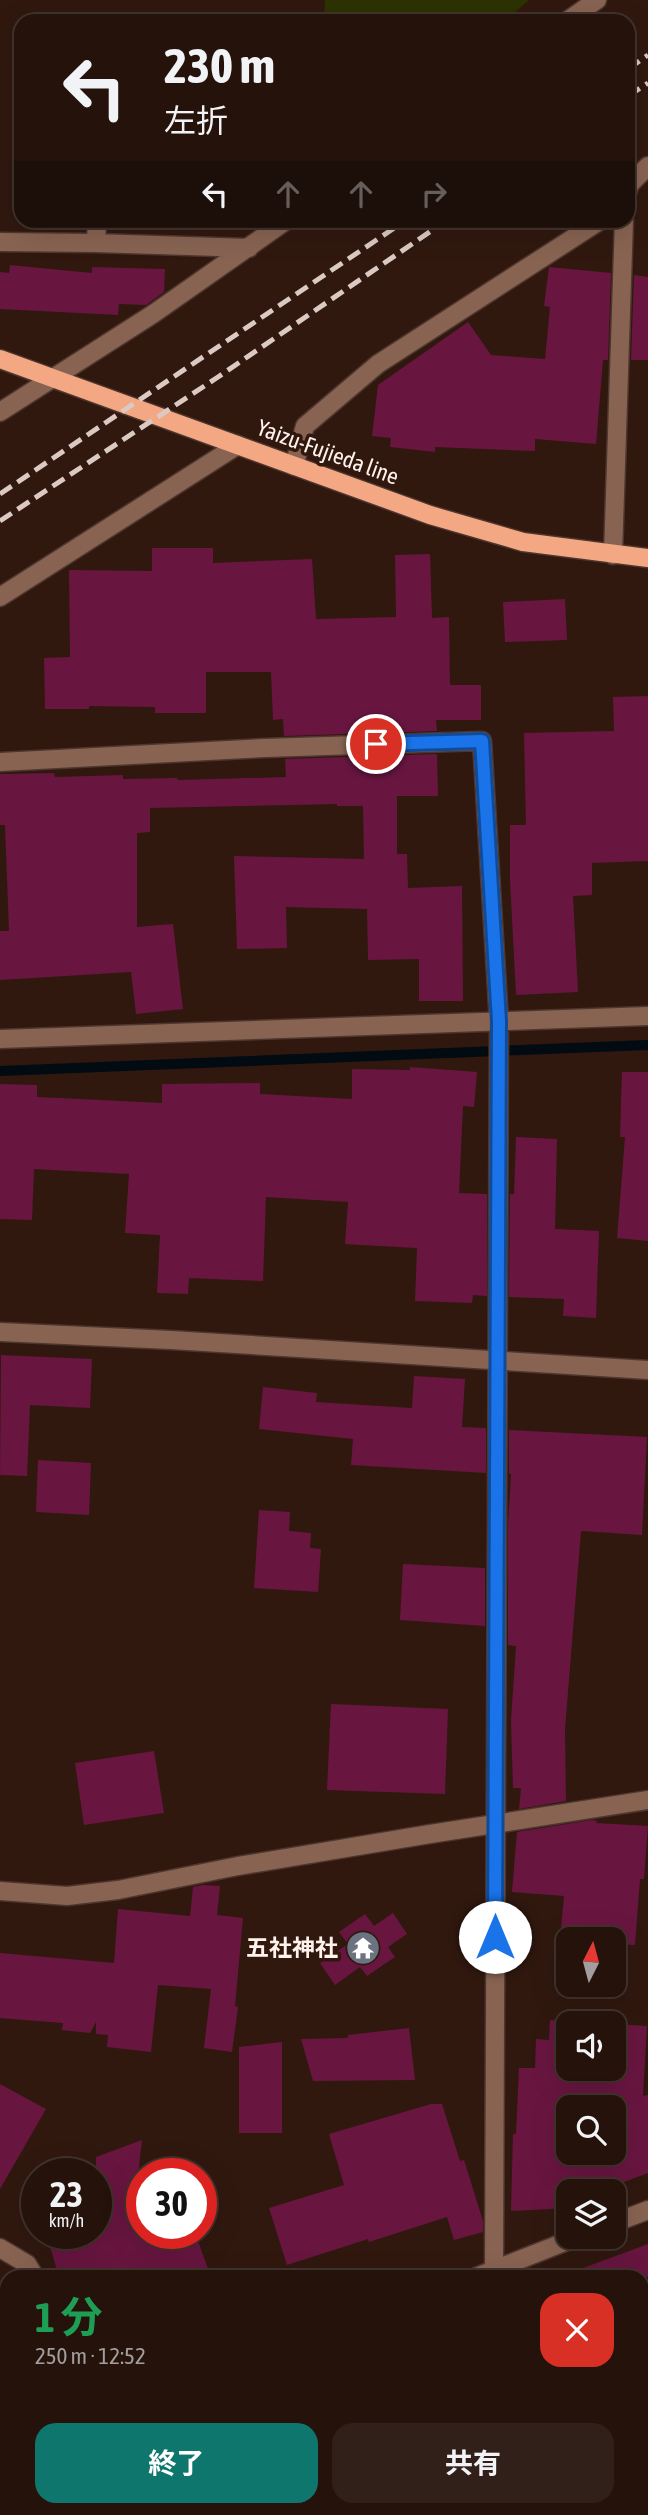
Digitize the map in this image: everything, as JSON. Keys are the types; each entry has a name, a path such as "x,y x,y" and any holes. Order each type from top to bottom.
{"main road":[{"name":"Yaizu-Fujieda line","path":"0,359 430,515 523,542 648,558"}],"street":[{"path":"576,14 597,0"},
{"path":"635,179 648,166"},
{"path":"96,243 97,228"},
{"path":"0,412 124,334 276,228"},
{"path":"294,466 305,426 378,364 589,228"},
{"path":"613,555 624,228"},
{"path":"0,242 248,248"},
{"path":"0,597 238,445"},
{"path":"0,762 292,746 482,741 499,1029 494,2270"},
{"path":"0,1039 499,1029 648,1016"},
{"path":"0,1332 648,1370"},
{"path":"0,1891 67,1896 118,1890 238,1866 648,1800"},
{"path":"626,2218 648,2210"},
{"path":"496,2270 556,2246"},
{"path":"0,2248 27,2264 31,2270"}],"green space":[{"path":"325,0 529,0 513,14 324,14"}],"building":[{"path":"10,265 92,273 92,267 165,269 164,292 146,305 119,304 118,315 0,309 0,272 9,273"},
{"path":"549,267 611,273 608,360 603,360 596,444 535,439 535,451 435,447 435,452 390,447 391,438 372,436 378,385 468,322 491,355 545,359 550,307 544,306"},
{"path":"634,275 648,277 648,360 631,360"},
{"path":"152,548 213,548 213,563 312,559 316,619 396,617 395,555 430,554 432,618 449,617 450,685 481,685 481,720 436,720 437,731 284,736 283,719 273,720 271,672 206,672 206,713 155,713 155,707 89,706 89,709 45,709 44,658 70,657 69,570 152,571"},
{"path":"565,599 567,640 505,642 503,602"},
{"path":"648,696 648,861 592,863 592,895 573,896 578,992 516,995 510,825 526,825 524,733 614,731 613,697"},
{"path":"437,754 438,796 397,796 397,854 407,854 408,888 462,886 463,1001 419,1001 419,959 368,960 367,909 286,907 287,948 237,949 234,856 364,859 363,806 337,804 150,808 150,832 137,833 137,927 173,924 183,1009 136,1014 131,972 0,980 0,931 9,931 5,825 0,825 0,774 54,773 55,777 123,775 123,779 178,780 286,777 285,759"},
{"path":"410,1067 477,1072 474,1107 463,1106 459,1193 487,1194 487,1296 473,1295 472,1303 415,1301 417,1248 345,1244 348,1202 266,1197 263,1281 189,1278 188,1294 157,1293 160,1235 125,1233 129,1174 34,1169 32,1220 0,1219 0,1084 37,1085 37,1097 162,1103 162,1084 260,1083 260,1094 352,1099 352,1069 410,1070"},
{"path":"622,1072 648,1072 648,1241 617,1238 625,1137 620,1137"},
{"path":"516,1137 557,1139 555,1229 599,1231 596,1318 563,1316 564,1299 509,1297 510,1194 514,1194"},
{"path":"1,1355 92,1359 90,1408 30,1405 27,1476 0,1475"},
{"path":"414,1376 465,1379 462,1427 486,1428 486,1473 351,1465 353,1439 259,1429 263,1387 317,1393 316,1402 412,1408"},
{"path":"509,1430 647,1437 642,1535 581,1531 565,1729 566,1801 519,1809 521,1788 513,1788 511,1721 516,1646 508,1645 511,1474"},
{"path":"38,1460 91,1463 89,1515 36,1512"},
{"path":"259,1510 290,1512 289,1531 311,1533 310,1548 321,1549 318,1592 254,1588"},
{"path":"403,1564 485,1568 485,1626 400,1620"},
{"path":"331,1704 448,1709 445,1794 327,1790"},
{"path":"154,1751 164,1813 84,1825 75,1763"},
{"path":"592,1820 597,1821 596,1823 648,1826 644,1879 640,1879 635,1945 626,1945 626,1927 561,1927 564,1896 512,1892 517,1832"},
{"path":"220,1886 217,1915 243,1918 235,2006 238,2007 232,2052 204,2048 211,1989 158,1985 151,2052 107,2047 108,2035 96,2034 96,2022 90,2033 62,2030 63,2023 0,2018 0,1953 114,1963 118,1909 190,1916 193,1887"},
{"path":"393,1913 407,1934 388,1947 395,1957 367,1976 360,1967 335,1985 320,1963 348,1944 339,1932 365,1914 374,1926"},
{"path":"550,2020 556,2020 556,2081 626,2081 626,2025 647,2026 643,2096 648,2095 648,2173 626,2181 626,2179 556,2179 556,2209 511,2211 513,2134 516,2134 519,2068 535,2068 536,2039 549,2040"},
{"path":"409,2028 415,2080 313,2081 301,2039 348,2038 348,2035"},
{"path":"282,2042 282,2133 239,2133 239,2047"},
{"path":"0,2084 46,2109 0,2189"},
{"path":"431,2104 442,2104 460,2161 464,2160 483,2221 483,2232 454,2240 447,2217 287,2265 269,2208 344,2185 329,2134"},
{"path":"142,2140 140,2158 126,2158 126,2249 201,2249 208,2270 57,2270 51,2249 112,2249 112,2158 96,2158"},
{"path":"648,2244 648,2270 578,2270"}],"waterway":[{"path":"0,1071 648,1045"}],"railway":[{"path":"635,64 648,55"},
{"path":"635,91 648,83"},
{"path":"0,494 394,228"},
{"path":"0,521 218,377 435,228"}],"place":[{"name":"五社神社","path":"363,1948"}],"route":[{"path":"376,744 482,741 499,1021 495,1937"}]}
